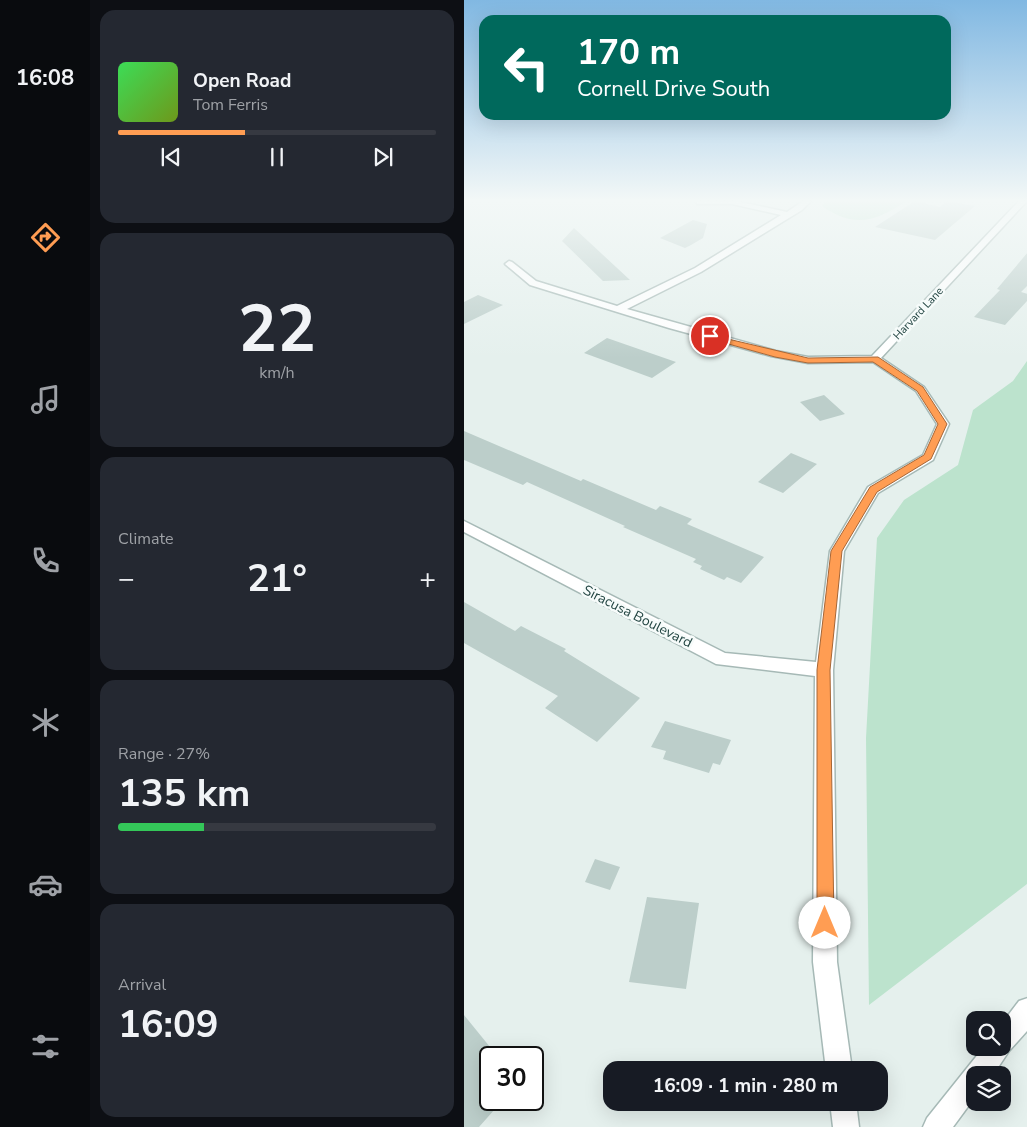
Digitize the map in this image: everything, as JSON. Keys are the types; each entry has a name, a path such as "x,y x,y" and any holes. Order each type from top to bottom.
{"street":[{"path":"618,309 698,270 724,254"},
{"name":"Harvard Lane","path":"875,359 974,254"},
{"path":"508,264 533,283 673,326 775,354 808,360 875,359 920,389 942,424 928,457 873,490 837,551 824,670 826,962 838,1061"},
{"name":"Siracusa Boulevard","path":"464,526 722,659 824,670"},
{"path":"1011,1031 1027,1010"},
{"path":"984,1066 992,1056"},
{"path":"936,1127 966,1089"},
{"path":"844,1111 846,1127"}],"green space":[{"path":"1027,361 1027,884 869,1005 866,738 877,538 904,500 958,465 973,410 1013,381"}],"building":[{"path":"575,254 602,254 630,280 603,281"},
{"path":"1028,254 1028,285 1021,292 1028,294 1028,300 1005,325 974,317 1000,290 997,289"},
{"path":"478,295 503,305 464,324 464,302"},
{"path":"607,338 676,362 652,378 584,353"},
{"path":"824,395 845,414 820,421 800,402"},
{"path":"464,431 581,481 583,479 656,510 660,506 692,519 687,524 764,557 741,583 727,577 724,580 700,569 702,566 693,562 696,559 623,527 625,526 527,482 523,485 464,460"},
{"path":"791,453 817,464 783,493 758,482"},
{"path":"464,602 515,631 521,626 566,649 564,651 640,698 597,742 545,708 558,696 464,643"},
{"path":"665,721 731,740 720,765 713,763 709,773 663,759 666,751 651,747"},
{"path":"595,859 620,867 610,890 585,882"},
{"path":"647,897 699,903 686,989 629,982"},
{"path":"464,1015 489,1046 479,1046 479,1111 493,1111 479,1127 464,1127"}],"route":[{"path":"710,336 775,354 808,360 875,359 920,389 942,424 928,457 873,490 837,551 824,670 825,923"}]}
